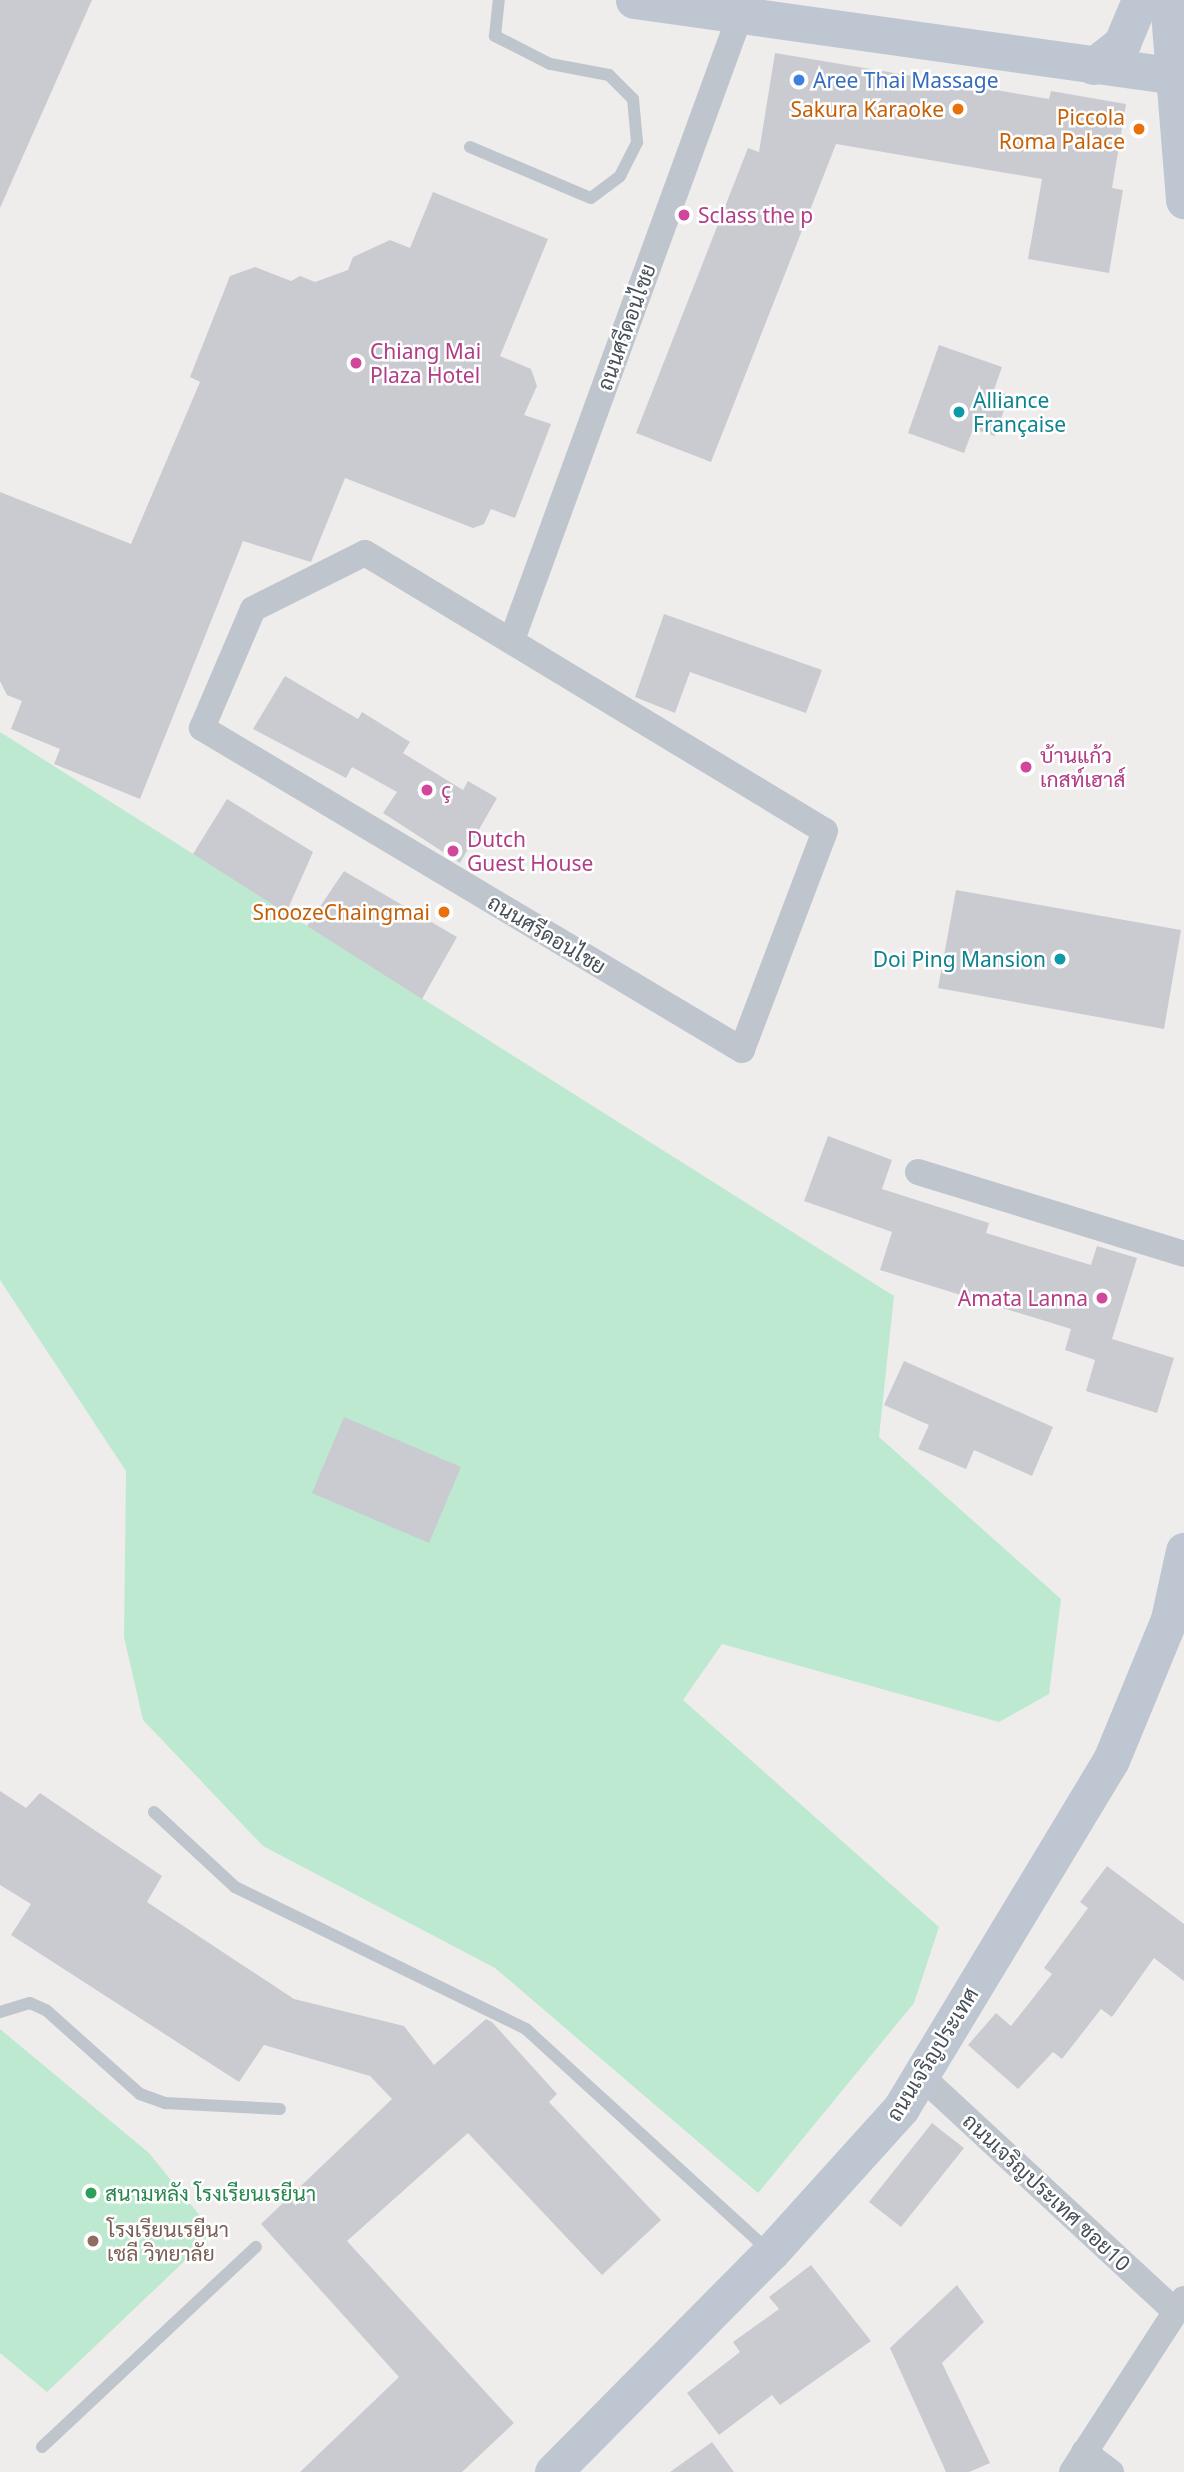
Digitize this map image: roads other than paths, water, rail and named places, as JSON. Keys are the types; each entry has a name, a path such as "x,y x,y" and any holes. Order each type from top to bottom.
{"street":[{"path":"634,0 739,18 1176,76"},
{"path":"1093,66 1122,43 1140,0"},
{"path":"1168,0 1184,200"},
{"name":"ถนนศรีดอนไชย","path":"513,637 739,18"},
{"name":"ถนนศรีดอนไชย","path":"365,553 513,637 825,831 742,1050 202,728 253,609 365,553"},
{"path":"918,1172 1184,1254"},
{"name":"ถนนเจริญประเทศ","path":"567,2466 881,2136 921,2076 1111,1760 1169,1619 1184,1551"},
{"name":"ถนนเจริญประเทศ ซอย10","path":"921,2076 1179,2304"},
{"path":"1111,2472 1078,2462 1179,2304"}],"lane":[{"path":"470,147 591,198 620,176 637,142 633,99 609,75 550,64 495,36 499,0"},
{"path":"154,1812 235,1886 526,2029 771,2252"},
{"path":"0,2012 30,2003 46,2010 140,2094 165,2102 280,2109"},
{"path":"42,2447 256,2247"}],"place":[{"name":"Aree Thai Massage","path":"799,80"},
{"name":"Sakura Karaoke","path":"958,109"},
{"name":"Piccola Roma Palace","path":"1139,129"},
{"name":"Sclass the p","path":"684,215"},
{"name":"Chiang Mai Plaza Hotel","path":"356,363"},
{"name":"Alliance Française","path":"959,412"},
{"name":"บ้านแก้ว เกสท์เฮาส์","path":"1026,767"},
{"name":"ç","path":"427,790"},
{"name":"Dutch Guest House","path":"453,851"},
{"name":"SnoozeChaingmai","path":"444,912"},
{"name":"Doi Ping Mansion","path":"1060,959"},
{"name":"Amata Lanna","path":"1102,1298"},
{"name":"สนามหลัง โรงเรียนเรยีนา","path":"91,2193"},
{"name":"โรงเรียนเรยีนา เชลี วิทยาลัย","path":"93,2241"}]}
